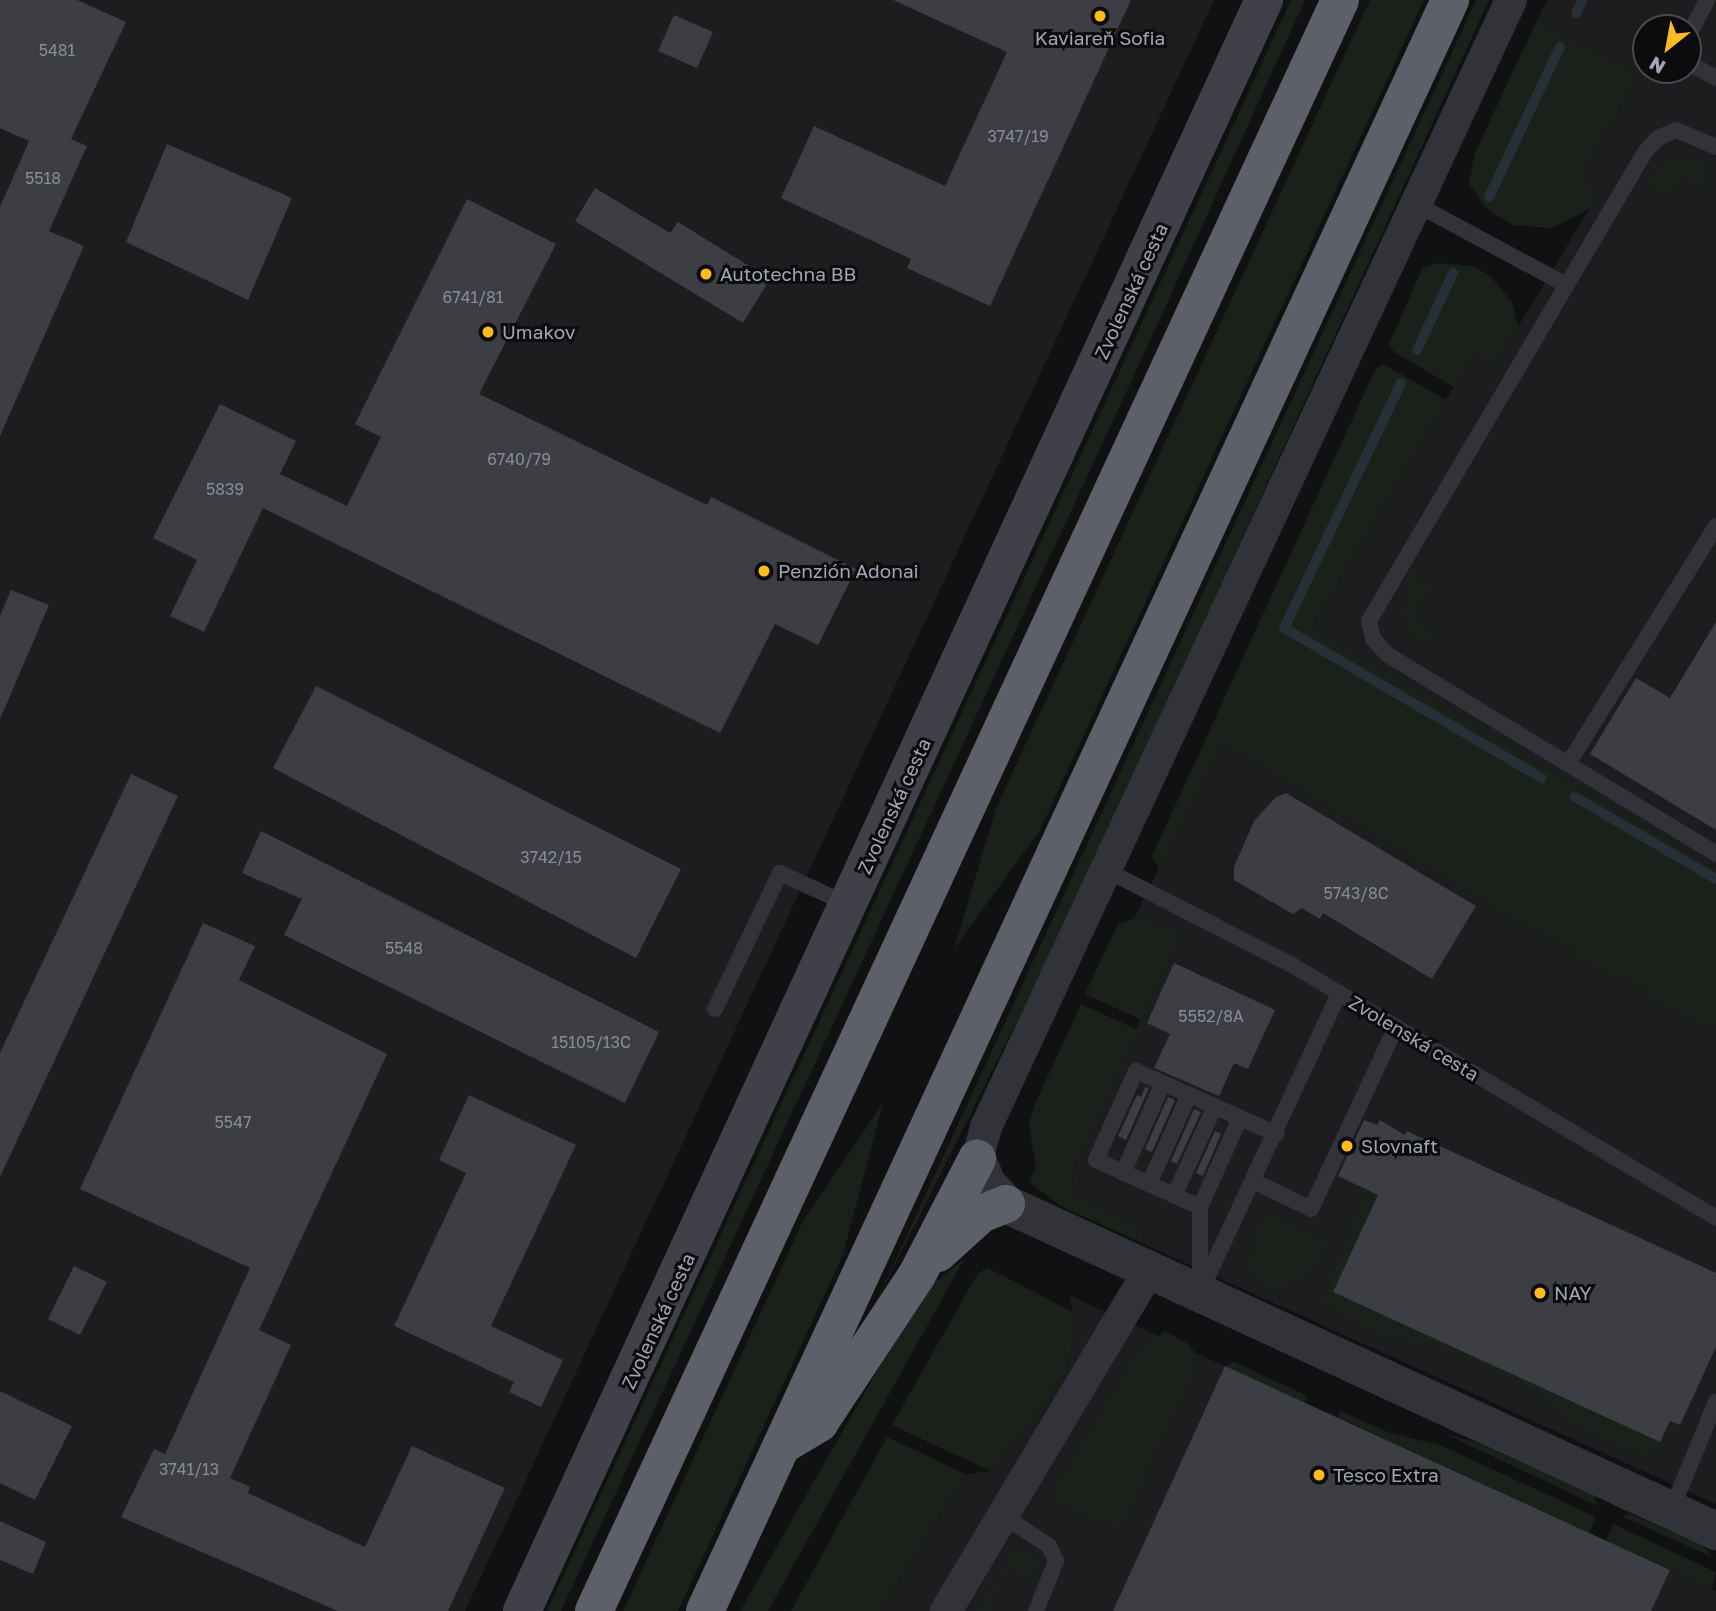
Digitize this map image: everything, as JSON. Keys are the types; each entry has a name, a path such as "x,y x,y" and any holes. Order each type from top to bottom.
{"highway":[{"path":"594,1611 1340,0"},
{"path":"705,1611 1450,0"},
{"path":"781,1446 819,1423 917,1275 977,1159"},
{"path":"917,1275 981,1214 1006,1204"}],"main road":[{"name":"Zvolenská cesta","path":"522,1611 1264,0"}],"street":[{"path":"1511,0 1414,203 986,1127 977,1159 987,1184 1006,1204 1716,1531"},
{"path":"947,1611 1149,1270"}],"lane":[{"path":"1716,147 1676,130 1658,138 1566,285 1369,621 1373,639 1388,654 1716,854"},
{"path":"1414,203 1566,285"},
{"path":"1568,764 1716,526"},
{"name":"Zvolenská cesta","path":"1106,870 1339,993 1716,1218"},
{"path":"715,1009 780,873 849,905"},
{"path":"1200,1293 1255,1182 1339,993"},
{"path":"1255,1182 1311,1209 1396,1027"},
{"path":"1200,1207 1096,1160 1136,1071 1276,1134"},
{"path":"1123,1172 1163,1083"},
{"path":"1149,1184 1189,1095"},
{"path":"1174,1196 1215,1107"},
{"path":"1200,1293 1200,1207 1240,1118"},
{"path":"1671,1511 1716,1402"},
{"path":"1005,1517 1041,1539 1056,1561 1035,1611"}],"shaded area":[{"path":"0,0 1214,0 465,1611 0,1611"},
{"path":"1291,0 1305,0 1143,356 561,1611 547,1611"},
{"path":"1370,0 1424,0 1040,830 954,949 996,808"},
{"path":"1476,0 1489,0 1057,941 872,1311"},
{"path":"1547,0 1716,0 1716,869 1312,627 1473,354 1494,367 1600,191 1578,179 1634,84 1702,84 1702,14 1632,14 1632,71 1537,20"},
{"path":"1537,20 1632,71 1634,84 1579,178 1600,191 1589,209 1552,228 1512,225 1486,208 1469,184 1474,155"},
{"path":"1692,155 1709,166 1703,189 1681,176 1667,198 1644,184 1667,162"},
{"path":"1438,263 1473,266 1490,276 1512,302 1518,327 1494,367 1473,354 1454,387 1394,352 1389,344 1423,267"},
{"path":"1383,364 1446,400 1312,627 1716,869 1716,1031 1642,997 1645,990 1570,956 1572,949 1524,927 1222,743 1159,869 1152,856 1375,370"},
{"path":"1409,573 1432,586 1412,619 1436,634 1425,643 1413,639 1402,617"},
{"path":"1221,742 1524,927 1573,950 1570,956 1645,990 1643,998 1716,1031 1716,1504 1144,1244 1142,1230 1076,1198 1072,1181 1076,1162 1180,932 1167,923 1134,919"},
{"path":"1134,919 1167,923 1181,932 1142,1020 1085,994 1118,924"},
{"path":"1081,1004 1138,1030 1076,1162 1072,1181 1076,1197 1142,1230 1144,1244 1059,1205 1029,1182 1036,1167 1029,1125 1034,1106"},
{"path":"883,1103 843,1255 678,1611 623,1611 803,1221"},
{"path":"1407,1131 1334,1292 1660,1442 1653,1453 1644,1456 1575,1425 1532,1389 1440,1347 1384,1336 1320,1302 1387,1143 1395,1132"},
{"path":"1263,1210 1330,1242 1318,1265 1288,1288 1271,1288 1254,1280 1249,1262"},
{"path":"965,1258 768,1611 740,1611 881,1364 932,1285"},
{"path":"988,1268 1073,1312 1076,1329 1066,1371 1033,1421 990,1471 892,1425 978,1273"},
{"path":"1069,1295 1716,1591 1716,1611 881,1611 966,1474 990,1471 1033,1421 1066,1371 1076,1329"},
{"path":"1165,1331 1188,1344 1194,1351 1194,1369 1120,1530 1049,1498 1136,1355"},
{"path":"1234,1362 1308,1396 1305,1403 1225,1366"},
{"path":"1340,1411 1390,1433 1442,1446 1596,1517 1589,1533 1338,1417"},
{"path":"1445,1434 1475,1442 1593,1495 1598,1506"},
{"path":"887,1437 966,1474 881,1611 791,1611"},
{"path":"1631,1514 1703,1546 1712,1557 1621,1516"},
{"path":"1613,1524 1716,1572 1712,1589 1606,1541"},
{"path":"1022,1548 1032,1551 1038,1560 1032,1581 1008,1571 989,1611 978,1611 1013,1552"}],"building":[{"path":"0,0 77,0 126,22 71,139 87,146 49,231 84,246 0,436 0,207 29,141 0,128"},
{"path":"893,0 1131,0 990,306 907,268 911,259 781,198 814,126 945,186 1007,52"},
{"path":"674,15 713,32 697,68 658,51"},
{"path":"167,144 292,198 248,300 126,242"},
{"path":"595,188 670,233 678,222 770,279 743,323 575,221"},
{"path":"467,199 556,244 479,394 707,505 711,497 856,569 818,645 775,624 720,733 263,508 204,632 170,616 197,560 153,538 220,404 296,441 280,474 347,506 381,437 355,424"},
{"path":"11,590 49,605 0,719 0,616"},
{"path":"1716,622 1716,830 1590,754 1636,678 1670,698"},
{"path":"316,686 681,869 636,958 273,768"},
{"path":"131,774 178,796 0,1177 0,1053"},
{"path":"1286,793 1476,906 1432,979 1323,913 1320,919 1302,908 1293,914 1234,880 1234,867 1254,821 1276,797"},
{"path":"261,831 659,1032 625,1103 284,935 302,899 242,873"},
{"path":"203,923 255,946 239,980 387,1054 259,1330 291,1345 230,1478 250,1487 248,1493 365,1547 412,1446 505,1488 448,1611 338,1611 121,1517 154,1449 165,1454 250,1268 80,1189"},
{"path":"1174,963 1275,1010 1248,1069 1234,1063 1219,1096 1154,1068 1170,1034 1147,1023"},
{"path":"1145,1087 1149,1088 1126,1140 1118,1136 1137,1095 1141,1097"},
{"path":"469,1095 576,1145 491,1326 563,1360 541,1407 509,1392 514,1382 394,1326 466,1173 439,1160"},
{"path":"1168,1097 1175,1100 1152,1152 1145,1149"},
{"path":"1194,1109 1201,1112 1177,1164 1171,1161"},
{"path":"1364,1120 1377,1125 1380,1120 1405,1135 1407,1131 1716,1273 1716,1347 1680,1425 1670,1421 1660,1442 1333,1292 1378,1195 1338,1176"},
{"path":"1215,1131 1221,1134 1203,1176 1196,1173"},
{"path":"74,1266 107,1282 80,1335 48,1319"},
{"name":"Tesco Extra","path":"1225,1366 1670,1570 1651,1611 1113,1611"},
{"path":"0,1391 72,1426 35,1500 0,1483"},
{"path":"0,1521 46,1542 33,1574 0,1560"}],"waterway":[{"path":"1576,13 1583,0"},
{"path":"1489,197 1560,47"},
{"path":"1417,350 1453,273"},
{"path":"1401,383 1284,628 1542,778"},
{"path":"1575,797 1716,879"}],"place":[{"name":"Kaviareň Sofia","path":"1100,16"},
{"name":"Autotechna BB","path":"706,274"},
{"name":"Umakov","path":"488,332"},
{"name":"Penzión Adonai","path":"764,571"},
{"name":"Slovnaft","path":"1347,1146"},
{"name":"NAY","path":"1540,1293"},
{"name":"Tesco Extra","path":"1319,1475"}]}
